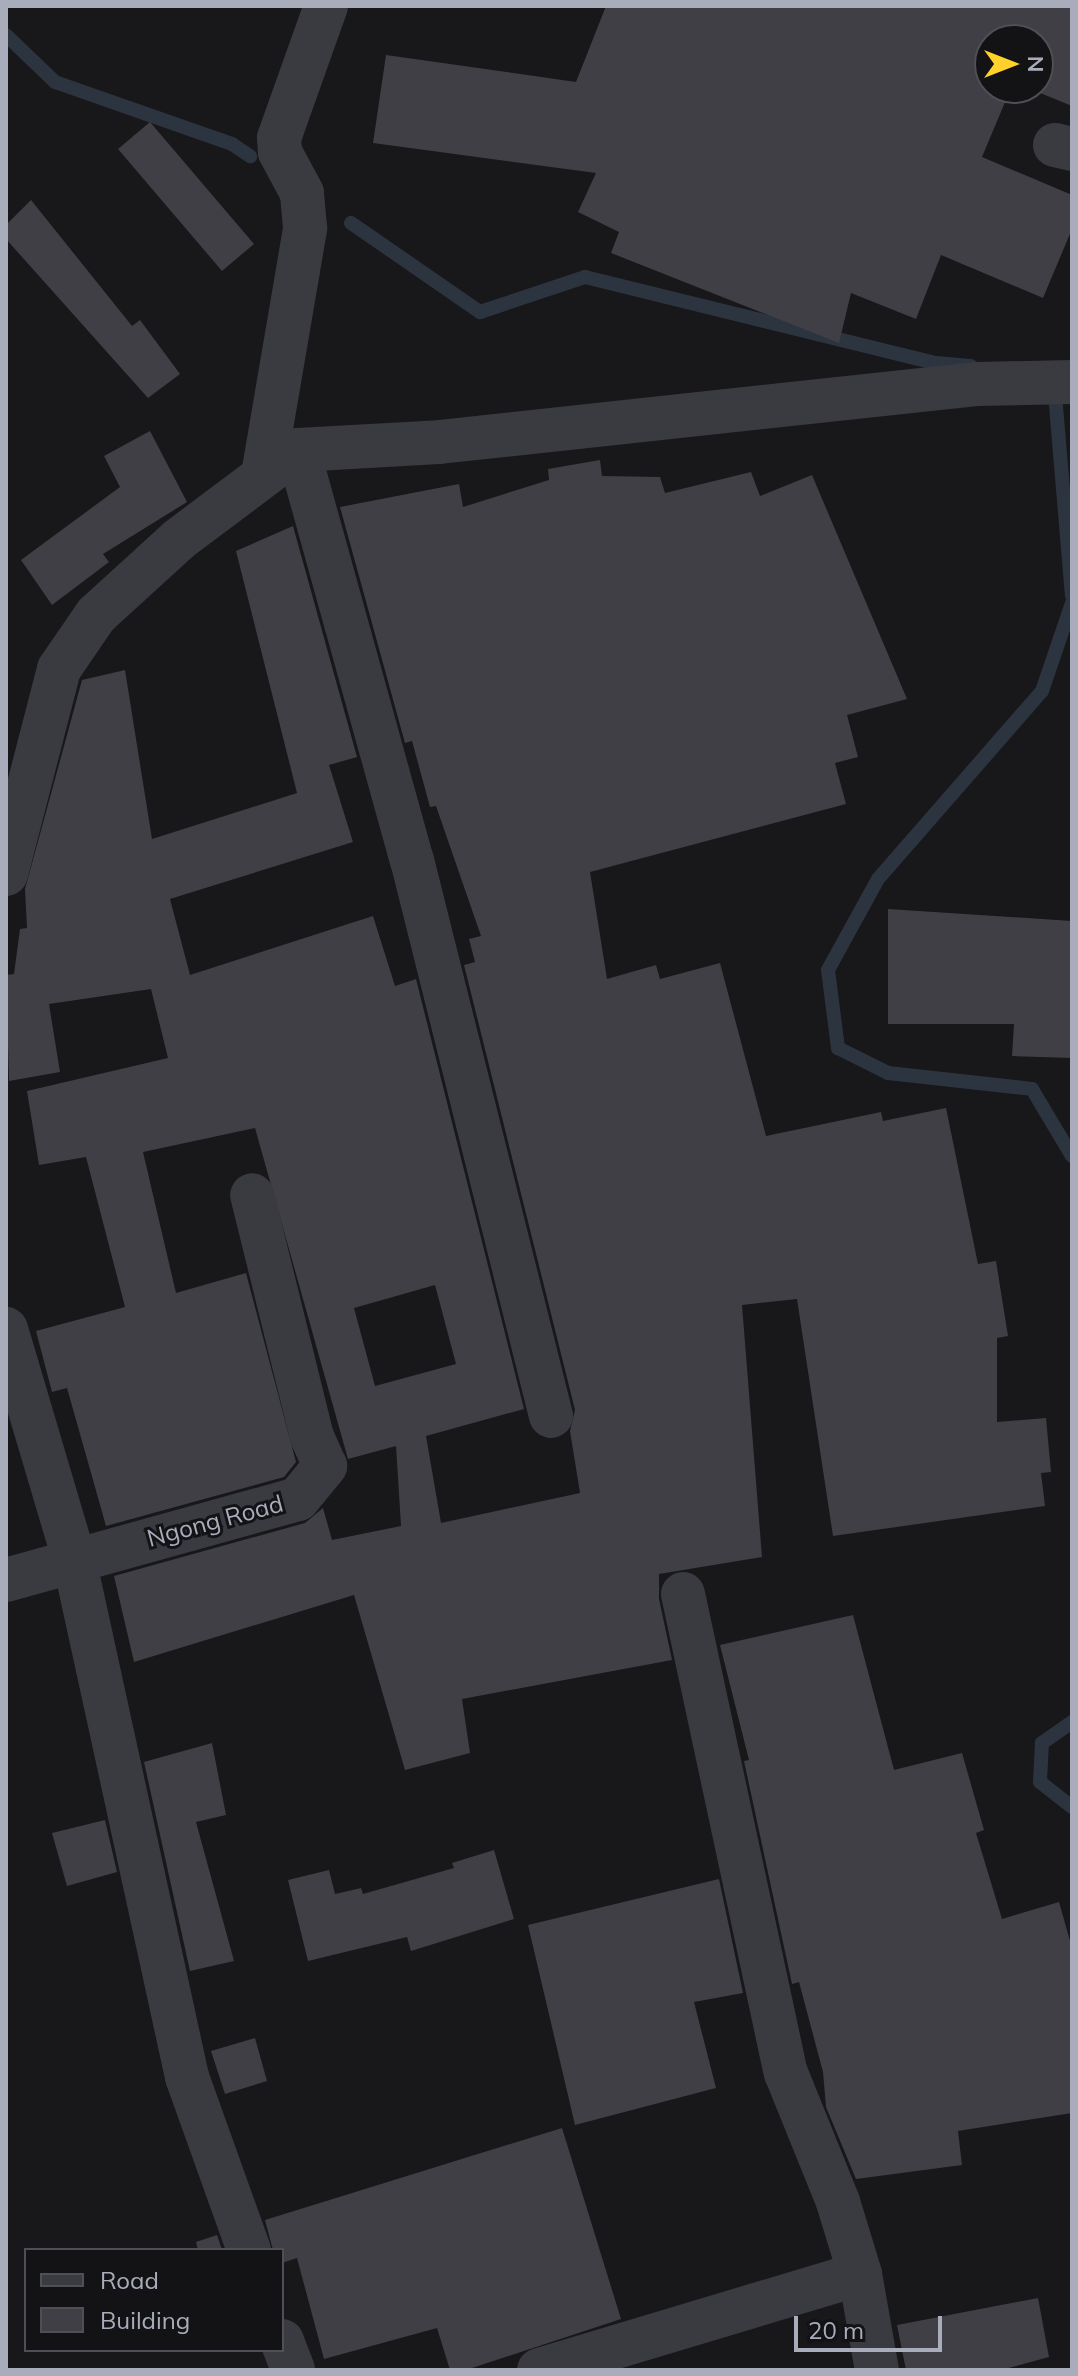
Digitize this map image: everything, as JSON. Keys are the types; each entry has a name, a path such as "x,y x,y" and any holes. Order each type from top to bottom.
{"street":[{"path":"263,475 305,228 302,193 280,152 279,138 326,6"},
{"path":"6,874 59,669 96,615 178,540 298,450 439,442 976,384 1072,382"},
{"path":"298,450 412,860 551,1416"},
{"name":"Ngong Road","path":"6,1580 298,1499 325,1466 312,1437 252,1195"},
{"path":"6,1329 74,1559 187,2077 248,2248"},
{"path":"683,1594 786,2073 838,2202 860,2274 877,2370"},
{"path":"539,2370 860,2274"},
{"path":"284,2346 293,2370"}],"building":[{"path":"606,6 1072,6 1072,106 1054,99 1054,24 974,24 974,104 1004,104 982,157 1072,195 1072,229 1043,298 941,255 916,319 851,293 839,343 611,253 619,232 578,212 596,173 373,143 386,55 576,82"},
{"path":"150,122 254,244 222,271 118,149"},
{"path":"31,200 132,326 140,320 180,374 148,398 6,239 6,225"},
{"path":"150,431 187,502 103,554 109,562 52,605 21,560 120,487 104,456"},
{"path":"600,460 602,476 660,477 665,493 751,472 760,496 812,475 907,699 847,715 858,757 835,763 846,804 590,872 607,979 656,965 660,979 720,963 766,1136 881,1112 883,1121 946,1108 978,1264 996,1261 1008,1336 997,1338 997,1422 1046,1418 1051,1472 1041,1473 1045,1506 833,1536 797,1299 742,1305 762,1557 659,1574 659,1599 672,1660 462,1699 470,1753 405,1770 354,1595 134,1662 114,1576 305,1523 323,1508 332,1540 401,1526 396,1446 348,1459 255,1128 143,1152 176,1293 246,1273 296,1462 284,1477 106,1526 67,1388 52,1392 36,1331 125,1307 86,1157 39,1165 27,1091 168,1058 151,989 49,1004 60,1072 9,1081 6,975 14,974 20,929 27,928 25,889 82,680 125,670 152,839 297,793 236,551 293,526 357,757 329,765 353,842 170,899 190,975 373,916 395,986 416,979 524,1409 426,1436 441,1523 580,1493 570,1431 575,1410 464,965 475,962 469,939 481,936 436,806 430,807 412,741 405,743 340,507 459,484 463,507 549,480 548,469","holes":["435,1285 456,1364 375,1386 354,1308"]},
{"path":"888,909 1072,921 1072,1058 1012,1056 1014,1024 888,1024"},
{"path":"853,1615 894,1770 962,1753 984,1830 976,1833 1002,1919 1059,1902 1072,1948 1072,2113 958,2131 962,2165 856,2179 826,2107 823,2072 799,1982 792,1984 744,1761 749,1760 720,1645"},
{"path":"212,1743 226,1815 196,1822 234,1961 190,1971 144,1762"},
{"path":"105,1820 117,1872 67,1886 52,1833"},
{"path":"494,1850 514,1919 411,1951 407,1937 308,1961 288,1880 329,1870 335,1894 361,1888 363,1894 454,1868 452,1863"},
{"path":"719,1879 743,1993 694,2002 716,2088 575,2125 528,1925"},
{"path":"255,2038 267,2081 225,2094 211,2051"},
{"path":"562,2128 621,2319 466,2370 450,2370 437,2328 324,2359 297,2258 284,2262 284,2248 272,2248 265,2220"},
{"path":"217,2235 221,2248 198,2248 196,2242"},
{"path":"1038,2298 1049,2357 1001,2370 906,2370 897,2325"}],"waterway":[{"path":"6,35 55,82 232,144 250,156"},
{"path":"351,223 480,312 585,277 936,363 971,366"},
{"path":"1055,394 1072,595"},
{"path":"1072,603 1042,691 878,879 828,970 838,1048 888,1073 1032,1089 1072,1156"},
{"path":"1072,1722 1042,1743 1040,1782 1072,1807"}]}
